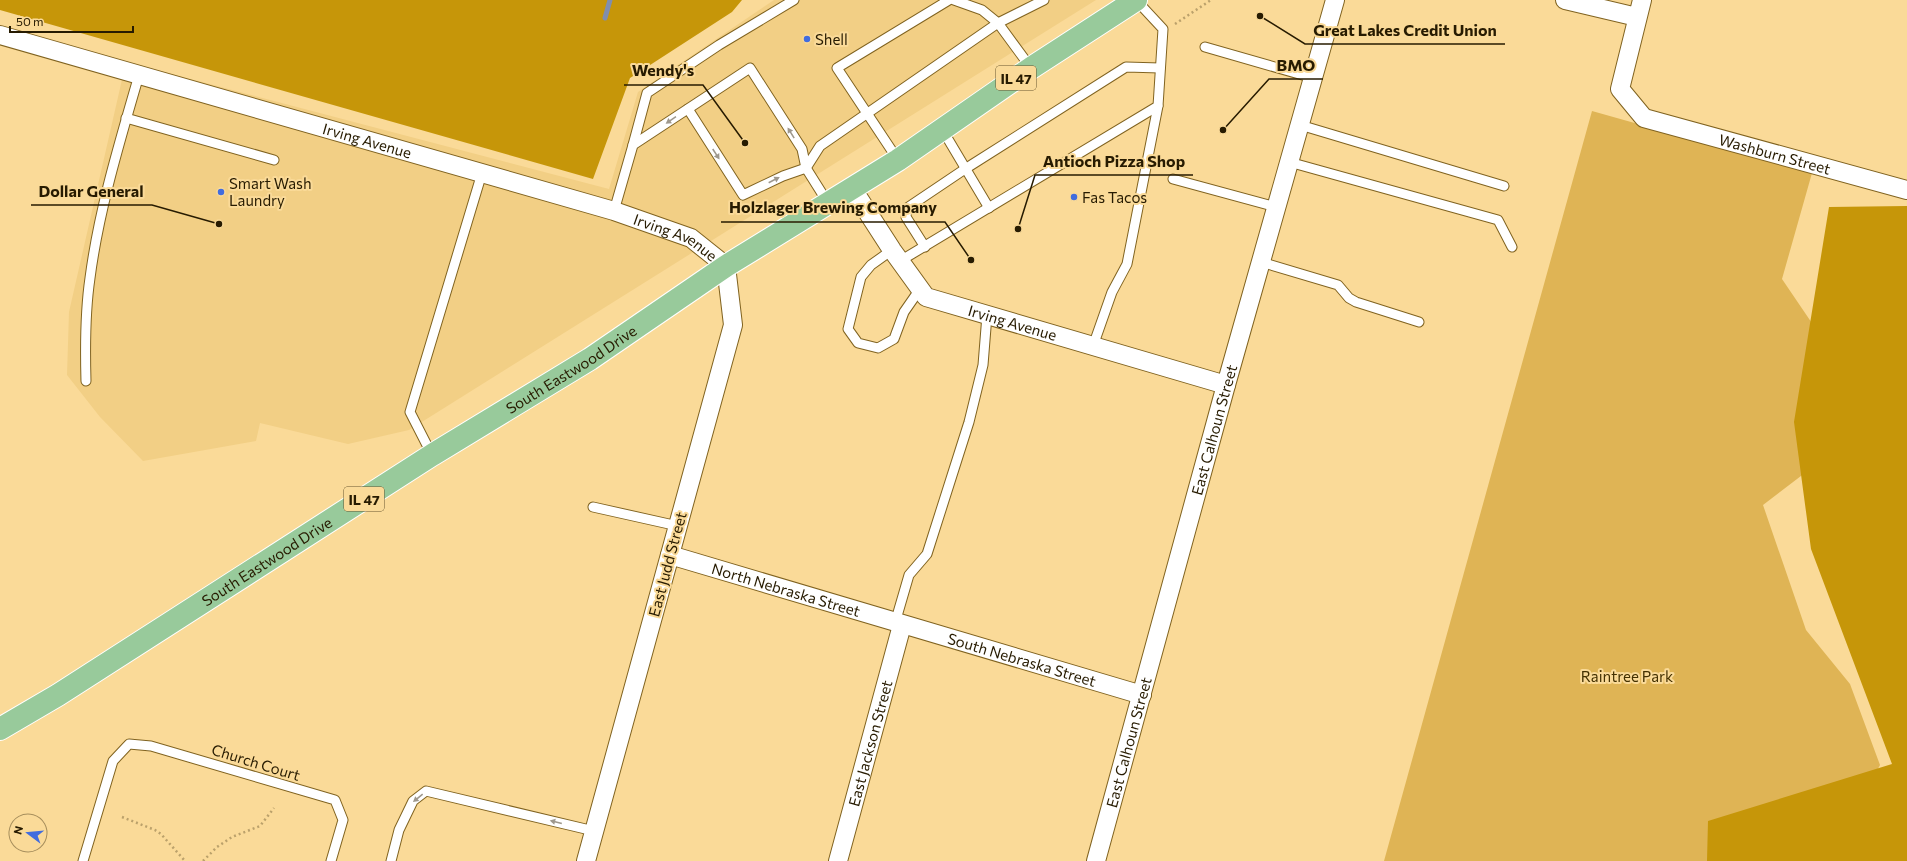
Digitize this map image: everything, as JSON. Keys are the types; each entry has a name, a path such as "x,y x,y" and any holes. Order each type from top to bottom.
{"main road":[{"name":"South Eastwood Drive","path":"0,730 58,695 432,455 590,359 726,266 898,160 1031,68 1136,0"}],"street":[{"name":"East Calhoun Street","path":"1096,861 1226,385 1335,0"},
{"path":"1565,0 1637,17 1642,0"},
{"name":"Washburn Street","path":"1637,17 1620,89 1644,118 1907,190"},
{"name":"Irving Avenue","path":"0,36 614,211 691,238 726,266"},
{"name":"Irving Avenue","path":"852,188 896,256 926,297 1226,385"},
{"name":"East Judd Street","path":"586,861 733,325 726,266"},
{"name":"North Nebraska Street","path":"670,555 898,624"},
{"name":"South Nebraska Street","path":"898,624 1142,695"},
{"name":"East Jackson Street","path":"838,861 898,624"}],"lane":[{"path":"614,211 647,93 719,45 794,0"},
{"path":"898,160 837,68 949,0"},
{"path":"954,0 982,10 998,24 1031,68"},
{"path":"688,109 743,195 783,176 806,168 820,146 998,24 1044,0"},
{"path":"1093,346 1112,292 1127,264 1158,106 1162,29 1136,0"},
{"path":"1205,47 1313,78"},
{"path":"925,247 906,217 907,208 965,169 1126,67 1160,68"},
{"path":"633,145 750,68 802,149 806,168 828,204"},
{"path":"86,381 85,332 90,278 103,207 126,118 139,75"},
{"path":"920,289 904,312 894,339 878,348 858,343 848,329 861,277 871,265 925,247 1158,106"},
{"path":"126,118 274,160"},
{"path":"1300,125 1504,186"},
{"path":"942,129 989,208"},
{"path":"1289,162 1498,220 1512,247"},
{"path":"432,455 410,412 482,173"},
{"path":"1173,179 1276,207"},
{"path":"1261,262 1338,285 1350,298 1356,302 1419,322"},
{"path":"898,624 909,575 927,554 969,422 983,365 987,315"},
{"path":"593,506 678,526"},
{"name":"Church Court","path":"83,861 113,761 129,744 151,746 335,800 343,820 331,861"},
{"path":"391,861 399,830 413,801 426,791 594,831"}],"path":[{"path":"1162,32 1211,0"},
{"path":"203,861 208,854 232,837 260,826 274,808"},
{"path":"122,817 155,830 164,837 185,861"}],"shaded area":[{"path":"0,0 742,0 732,12 630,78 593,179 0,10"},
{"path":"774,0 1096,0 409,430 348,444 260,423 256,441 143,461 100,417 67,375 69,312 126,62 609,189 638,92"},
{"path":"1907,206 1907,861 1707,861 1708,821 1892,764 1811,549 1794,422 1829,207"}],"green space":[{"name":"Raintree Park","path":"1592,111 1812,173 1782,279 1839,363 1839,447 1763,505 1806,630 1850,684 1880,765 1829,861 1384,861"}],"waterway":[{"path":"605,18 610,0"}],"place":[{"name":"Great Lakes Credit Union","path":"1260,16"},
{"name":"Shell","path":"807,39"},
{"name":"BMO","path":"1223,130"},
{"name":"Wendy's","path":"745,143"},
{"name":"Smart Wash Laundry","path":"221,192"},
{"name":"Fas Tacos","path":"1074,197"},
{"name":"Dollar General","path":"219,224"},
{"name":"Antioch Pizza Shop","path":"1018,229"},
{"name":"Holzlager Brewing Company","path":"971,260"}]}
